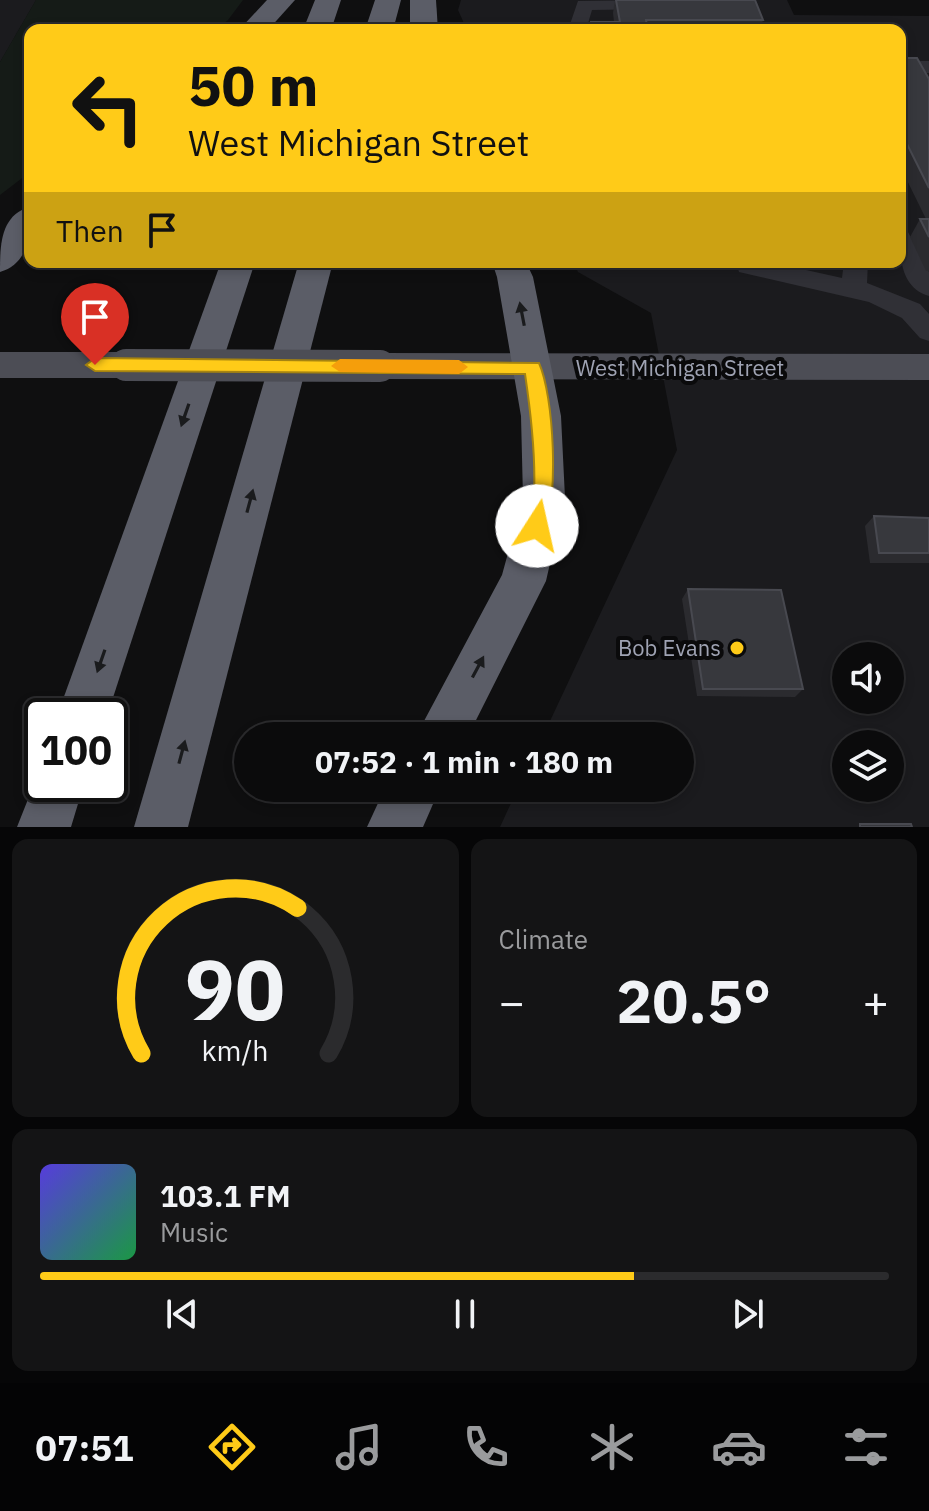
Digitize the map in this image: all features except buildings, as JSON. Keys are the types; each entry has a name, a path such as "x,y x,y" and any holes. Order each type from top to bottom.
{"highway":[{"path":"259,24 282,0"},
{"path":"319,24 328,0"},
{"path":"381,24 388,0"},
{"path":"423,0 424,24"},
{"path":"0,260 24,226"},
{"path":"88,698 236,268"},
{"path":"161,827 314,268"},
{"path":"448,722 523,581 544,498 541,416 511,268"},
{"path":"44,827 52,802"},
{"path":"394,827 407,802"}],"main road":[{"name":"West Michigan Street","path":"0,365 929,367"}],"street":[{"path":"579,24 584,5 675,4"},
{"path":"915,67 929,91"},
{"path":"906,250 919,277 929,287"},
{"path":"787,268 855,275 911,311 929,331"}],"shaded area":[{"path":"0,0 36,0 0,62"},
{"path":"36,0 243,0 223,24 24,24 24,177 0,195 0,62"},
{"path":"461,0 787,0 794,15 929,16 929,827 500,827 512,802 694,802 694,722 550,722 677,450 651,313 578,272 576,268 906,268 906,24 464,24 458,10"}],"slow traffic":[{"path":"340,366 459,367"}],"place":[{"name":"Bob Evans","path":"737,648"}],"route":[{"path":"95,365 532,367 541,416 544,498 537,526"}]}
